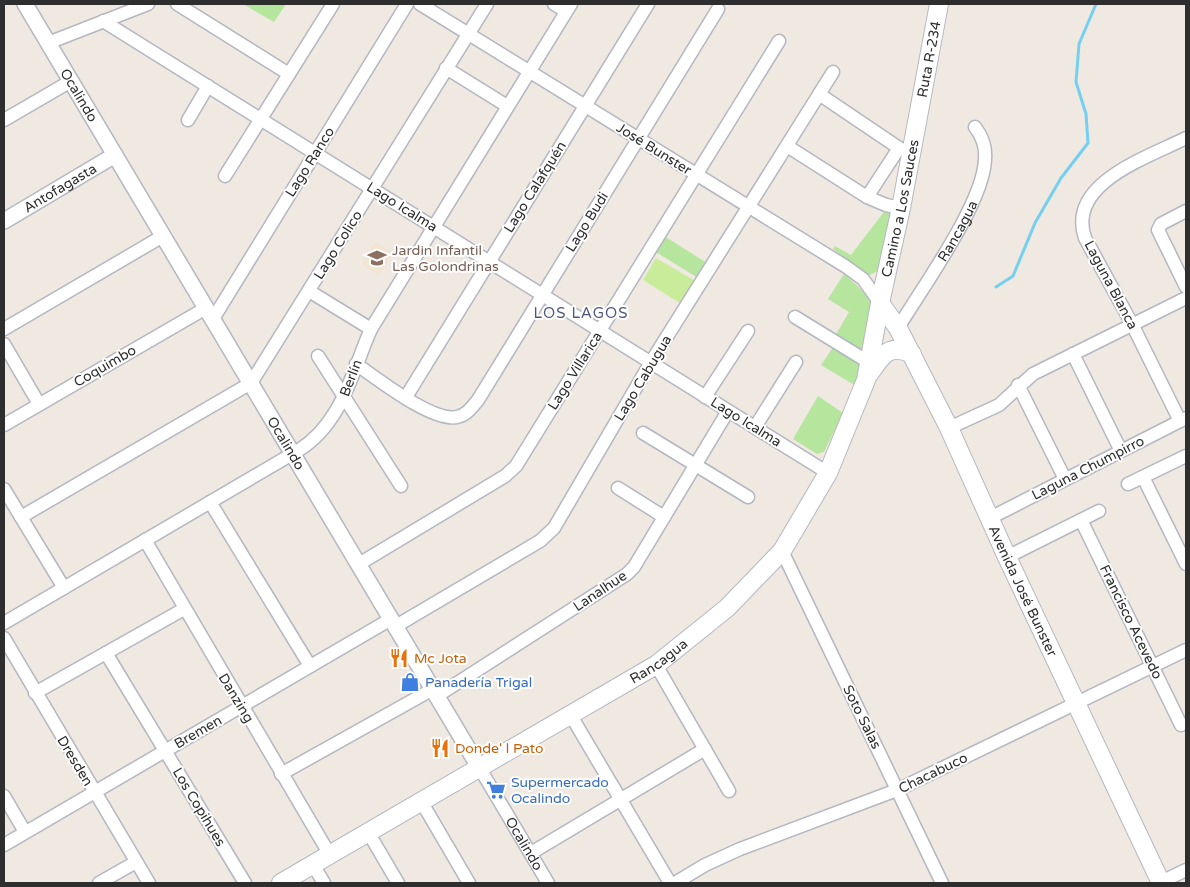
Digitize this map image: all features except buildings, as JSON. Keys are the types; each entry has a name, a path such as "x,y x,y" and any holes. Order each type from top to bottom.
{"main road":[{"name":"Ruta R-234","path":"918,114 939,4"},
{"name":"Camino a Los Sauces","path":"880,303 902,208 901,147 918,114"},
{"name":"Avenida José Bunster","path":"880,303 898,328 949,428 1007,557 1161,883"},
{"name":"Rancagua","path":"281,883 656,665 727,608 782,551 828,473 866,380 880,303"},
{"path":"866,380 878,360 890,350 902,350 912,354"}],"street":[{"name":"Ocalindo","path":"25,4 548,883"},
{"path":"48,43 148,4"},
{"path":"177,4 289,74"},
{"path":"225,176 333,4"},
{"name":"Lago Ranco","path":"210,314 315,153 406,4"},
{"name":"José Bunster","path":"420,4 854,272 880,303"},
{"name":"Lago Colico","path":"251,383 487,4"},
{"path":"554,4 568,8"},
{"name":"Lago Calafquén","path":"406,397 648,4"},
{"name":"Berlín","path":"4,623 293,453 318,435 345,398 356,364 371,329 568,8"},
{"name":"Lago Budi","path":"406,397 443,417 459,417 467,412 478,400 718,9"},
{"name":"Lago Icalma","path":"104,21 828,473"},
{"name":"Lago Villarica","path":"359,564 510,472 516,466 779,42"},
{"path":"446,68 507,106"},
{"name":"Lago Cabugua","path":"394,623 540,540 554,528 651,362 833,72"},
{"path":"4,120 71,81"},
{"path":"188,120 208,86"},
{"path":"820,94 901,147 867,197"},
{"name":"Rancagua","path":"898,328 968,212 978,190 984,168 985,150 975,127"},
{"name":"Laguna Blanca","path":"1183,419 1085,238 1081,224 1083,210 1089,198 1104,181 1186,138"},
{"path":"787,146 867,197 886,205 902,208"},
{"name":"Antofagasta","path":"4,221 115,155"},
{"path":"1186,211 1161,224 1158,230 1186,287"},
{"path":"4,329 163,236"},
{"path":"309,291 371,329"},
{"path":"949,428 999,405 1018,385 1033,374 1186,298"},
{"name":"Coquimbo","path":"4,425 39,404 210,314"},
{"path":"795,317 870,363"},
{"path":"706,396 748,331"},
{"path":"4,344 39,404"},
{"path":"1073,354 1122,451"},
{"path":"318,356 400,486"},
{"path":"755,427 796,362"},
{"path":"356,364 406,397"},
{"path":"21,517 251,383"},
{"path":"1018,385 1065,479"},
{"name":"Lanalhue","path":"281,774 435,693 627,574 634,567 728,411"},
{"name":"Laguna Chumpirro","path":"990,518 1183,419"},
{"path":"643,433 748,497"},
{"path":"1128,484 1186,456"},
{"path":"1144,477 1186,564"},
{"path":"618,488 664,517"},
{"path":"4,489 64,588"},
{"path":"210,502 310,666"},
{"path":"1007,557 1099,510"},
{"name":"Francisco Acevedo","path":"1081,520 1181,725"},
{"name":"Danzing","path":"145,540 330,855"},
{"name":"Soto Salas","path":"782,551 942,883"},
{"path":"35,693 184,609"},
{"name":"Bremen","path":"4,844 310,666 394,623"},
{"name":"Dresden","path":"4,638 149,883"},
{"name":"Chacabuco","path":"675,883 705,864 740,848 897,790 1186,650"},
{"name":"Los Copihues","path":"106,653 245,883"},
{"path":"656,665 729,791"},
{"path":"570,714 670,883"},
{"path":"531,853 705,749"},
{"path":"4,796 25,832"},
{"path":"421,801 469,883"},
{"path":"368,832 398,883"},
{"path":"99,883 136,862"},
{"path":"313,865 324,883"},
{"path":"1161,883 1186,870"}],"shaded area":[{"name":"Jardin Infantil Las Golondrinas","path":"375,242 393,253 379,275 361,264"}],"green space":[{"path":"243,4 286,4 274,22"},
{"path":"887,208 894,219 888,252 882,266 869,275 833,249 835,246 851,255"},
{"path":"664,236 707,263 698,278 654,251"},
{"path":"656,258 697,282 683,305 643,280"},
{"path":"844,274 857,285 871,302 874,318 867,356 835,336 849,312 828,299"},
{"path":"834,346 862,363 856,386 821,365"},
{"path":"818,396 843,413 824,452 817,454 793,439"}],"waterway":[{"path":"996,287 1013,276 1035,223 1061,178 1088,143 1086,114 1076,82 1079,44 1096,4"}],"place":[{"name":"Jardin Infantil Las Golondrinas","path":"377,258"},
{"name":"Mc Jota","path":"399,658"},
{"name":"Panadería Trigal","path":"410,682"},
{"name":"Donde' l Pato","path":"440,748"},
{"name":"Supermercado Ocalindo","path":"496,790"}],"district":[{"name":"LOS LAGOS","path":"581,313"}]}
